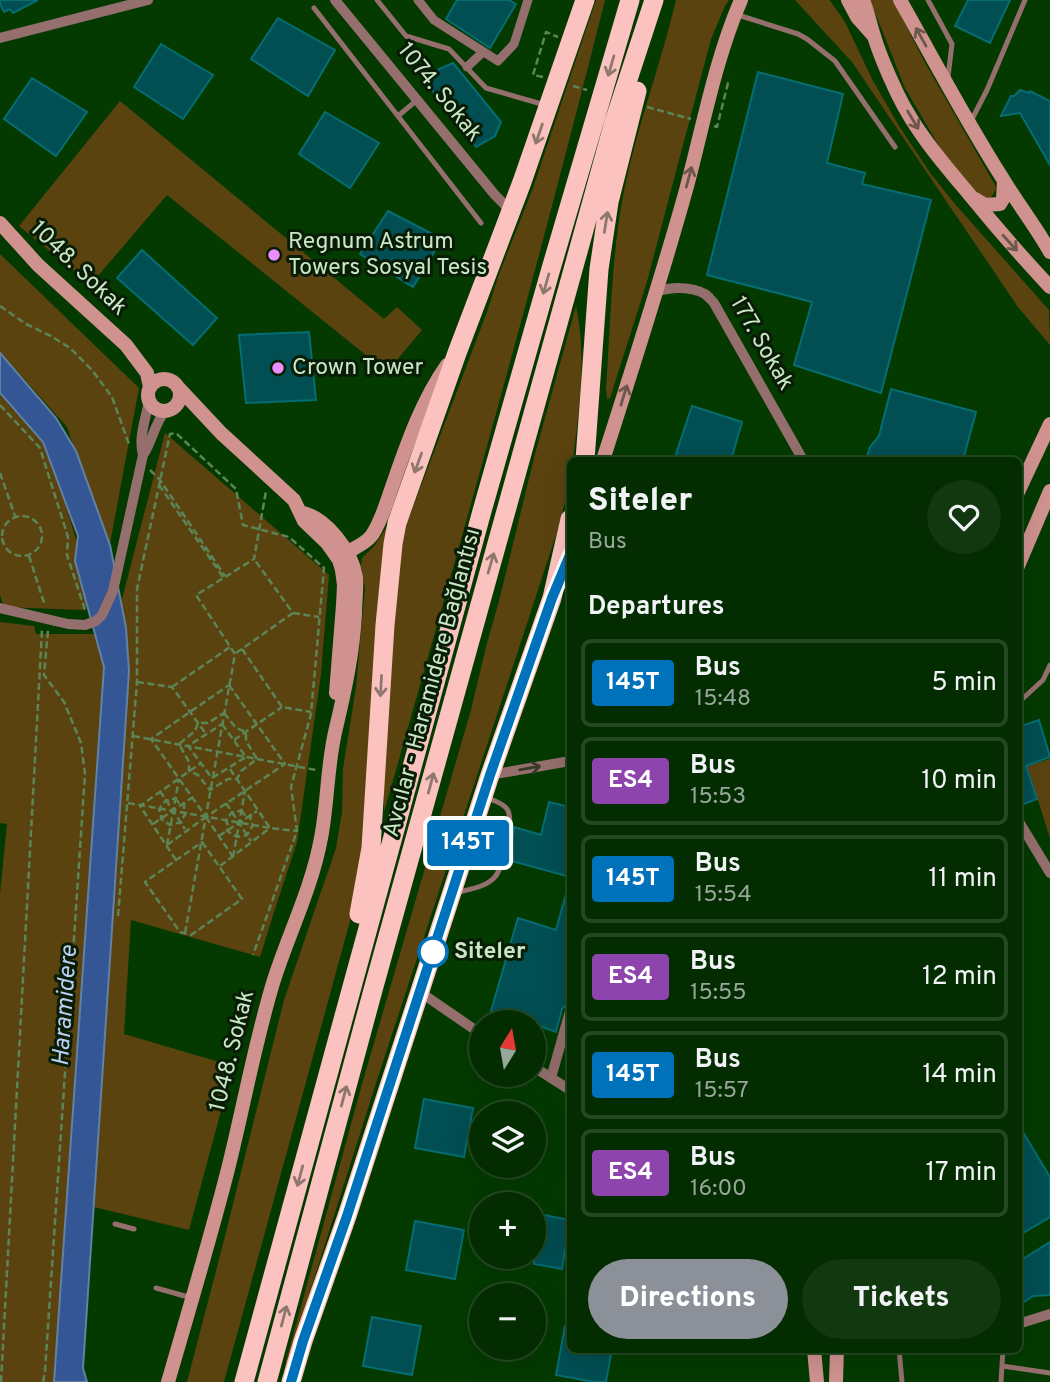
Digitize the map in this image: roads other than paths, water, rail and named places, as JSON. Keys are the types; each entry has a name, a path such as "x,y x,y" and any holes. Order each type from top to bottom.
{"highway":[{"path":"324,1086 326,1042 369,865 393,544 404,500 511,211 585,0"},
{"name":"Avcılar - Haramidere Bağlantısı","path":"244,1382 485,498 630,0"},
{"name":"Avcılar - Haramidere Bağlantısı","path":"267,1382 614,122 654,0"},
{"path":"585,457 599,268 609,202 643,62 642,40"},
{"path":"291,1382 490,775 552,598 567,532"},
{"path":"304,1382 347,1216"}],"main road":[{"path":"604,457 656,292 722,54 741,0"},
{"path":"848,0 857,18 874,36"},
{"path":"863,0 874,36 899,97 915,124 942,163 985,215 1050,287"},
{"path":"900,0 970,124 1050,252"},
{"path":"971,197 985,205 1000,204 1004,181"},
{"name":"1048. Sokak","path":"0,223 38,265 126,345"},
{"path":"126,345 174,384 221,433 294,500 300,512 310,514 329,530 343,556 365,542 379,522 431,390 457,353"},
{"path":"126,345 147,373 153,406 159,410 184,410 221,433"},
{"path":"150,394 155,382 162,379 174,384 180,397 169,409"},
{"path":"1022,484 1050,424"},
{"path":"1022,557 1050,491"},
{"name":"1048. Sokak","path":"168,1382 227,1173 270,993 316,860 335,730 354,641 356,578 343,556"},
{"path":"552,598 567,562"},
{"path":"814,1353 817,1382"},
{"path":"836,1382 837,1353"}],"street":[{"path":"0,38 148,0"},
{"name":"1074. Sokak","path":"335,0 511,211"},
{"path":"418,0 434,20 498,61 514,44 528,0"},
{"path":"467,67 483,52"},
{"name":"177. Sokak","path":"656,292 685,289 704,294 714,303 801,457"},
{"path":"142,459 142,436 150,394"},
{"path":"0,608 68,624 89,624 102,615 113,591 142,459 155,428 169,409"},
{"path":"490,775 567,762"},
{"path":"1022,827 1050,873"},
{"path":"420,992 469,1026"},
{"path":"551,1078 567,1022"},
{"path":"546,1075 567,1088"},
{"path":"1022,1323 1050,1314"}],"lane":[{"path":"377,0 406,36 449,49 486,88 548,106"},
{"path":"928,0 952,44 947,84"},
{"path":"970,124 1024,0"},
{"path":"314,8 481,223"},
{"path":"734,15 798,34 835,61 895,147"},
{"path":"398,116 417,100"},
{"path":"1022,700 1043,680 1050,665"},
{"path":"452,893 483,886 500,870 510,822 509,813 505,806 484,795"},
{"path":"116,1224 134,1229"},
{"path":"156,1288 192,1298"},
{"path":"899,1353 902,1382"},
{"path":"1001,1382 1003,1353"},
{"path":"1002,1366 1050,1373"}],"water":[{"path":"0,353 56,418 76,451 110,545 126,628 129,671 83,1368 87,1382 54,1382 104,667 75,561 78,536 43,442 0,393"}],"place":[{"name":"Regnum Astrum Towers Sosyal Tesis","path":"274,255"},
{"name":"Crown Tower","path":"278,368"},
{"name":"Siteler","path":"433,952"}],"water label":[{"name":"Haramidere","path":"66,1006"}]}
